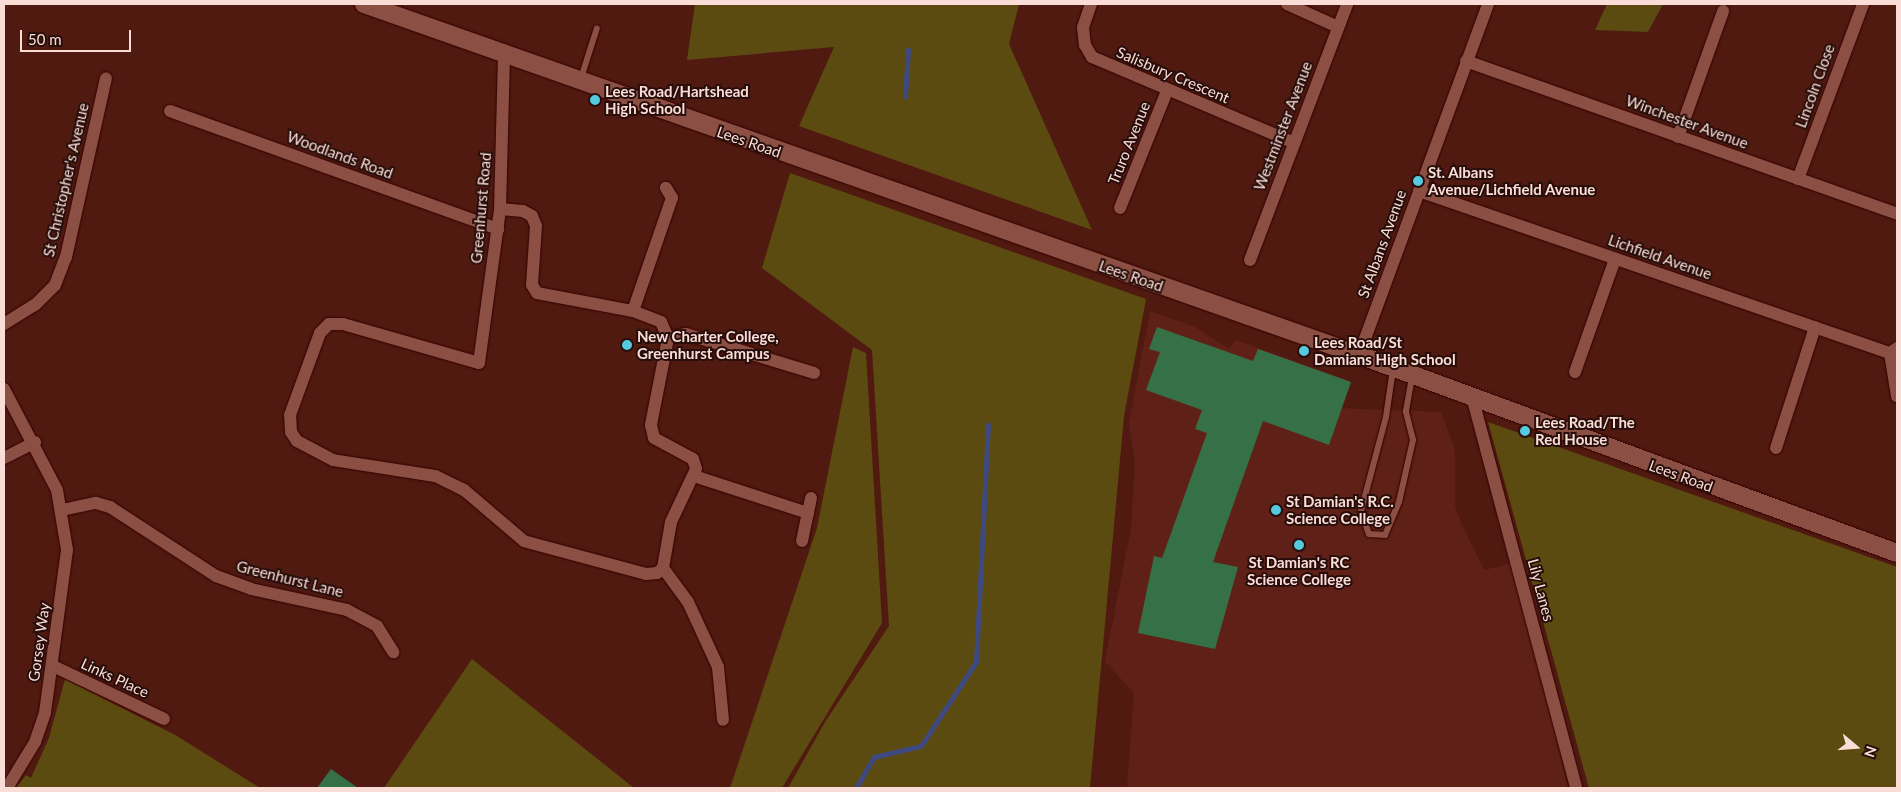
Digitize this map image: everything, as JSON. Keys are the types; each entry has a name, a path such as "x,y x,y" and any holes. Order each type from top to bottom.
{"main road":[{"name":"Lees Road","path":"364,4 580,82 1359,355 1473,400 1897,553"}],"street":[{"name":"Salisbury Crescent","path":"1091,4 1083,27 1085,45 1092,57 1167,91 1294,143"},
{"path":"1287,4 1338,27"},
{"name":"Westminster Avenue","path":"1250,260 1347,4"},
{"name":"St Albans Avenue","path":"1359,355 1488,4"},
{"name":"Lincoln Close","path":"1798,179 1863,4"},
{"path":"1678,136 1722,11"},
{"name":"Greenhurst Road","path":"504,55 500,209 479,363 343,324 329,324 320,332 290,415 291,432 297,441 333,460 435,476 464,490 524,542 646,574 663,568"},
{"name":"Winchester Avenue","path":"1466,61 1897,214"},
{"name":"St Christopher's Avenue","path":"4,324 35,305 56,285 66,257 106,78"},
{"name":"Truro Avenue","path":"1120,208 1167,91"},
{"name":"Woodlands Road","path":"170,111 498,229"},
{"path":"633,310 672,198 666,188"},
{"name":"Lichfield Avenue","path":"1419,192 1815,327 1894,350"},
{"path":"500,209 523,211 532,216 536,226 533,290 633,310 661,322 668,338 651,425 654,438 693,459 694,476 671,522 663,568 688,602 718,668 723,720"},
{"path":"1575,372 1615,259"},
{"path":"1776,448 1815,327"},
{"path":"668,338 686,334 814,373"},
{"path":"1894,350 1897,396"},
{"name":"Gorsey Way","path":"4,389 34,442 57,490 62,510 67,550 53,666 35,742 7,788"},
{"name":"Lily Lanes","path":"1473,400 1576,788"},
{"path":"4,458 34,442"},
{"path":"694,476 808,514"},
{"path":"802,541 811,498"},
{"name":"Greenhurst Lane","path":"62,510 96,503 110,507 216,576 251,589 329,604 354,614 377,626 393,652"},
{"name":"Links Place","path":"53,666 164,719"}],"lane":[{"path":"580,82 597,28"},
{"path":"1393,369 1386,417 1360,511 1369,534 1385,535 1399,502 1413,440 1406,411 1412,376"}],"shaded area":[{"path":"695,4 1019,4 1009,44 1092,230 799,126 834,47 687,60"},
{"path":"1607,4 1663,4 1648,32 1595,30"},
{"path":"790,173 1146,299 1124,416 1090,788 788,788 825,722 889,626 872,350 762,268"},
{"name":"St Damian's RC Science College","path":"1150,311 1195,327 1229,349 1236,340 1346,380 1336,408 1441,412 1455,450 1455,506 1462,525 1484,570 1512,563 1546,687 1568,788 1127,788 1134,693 1105,661 1131,530 1135,461 1129,424"},
{"path":"853,347 866,353 882,623 782,788 730,788 817,528"},
{"path":"1488,422 1897,567 1897,788 1589,788"},
{"path":"472,659 634,788 384,788"},
{"path":"65,679 177,736 260,788 16,788 26,775 31,778 49,738"}],"building":[{"path":"1157,327 1253,361 1258,349 1351,382 1329,445 1263,421 1213,562 1238,567 1215,649 1138,633 1154,556 1162,558 1207,433 1195,429 1202,410 1146,390 1160,352 1149,349"},
{"path":"331,769 358,788 317,788"}],"waterway":[{"path":"905,97 908,50"},
{"path":"856,788 874,757 921,746 976,662 988,425"}],"place":[{"name":"Lees Road/Hartshead High School","path":"595,100"},
{"name":"St. Albans Avenue/Lichfield Avenue","path":"1418,181"},
{"name":"New Charter College, Greenhurst Campus","path":"627,345"},
{"name":"Lees Road/St Damians High School","path":"1304,351"},
{"name":"Lees Road/The Red House","path":"1525,431"},
{"name":"St Damian's R.C. Science College","path":"1276,510"},
{"name":"St Damian's RC Science College","path":"1299,545"}]}
